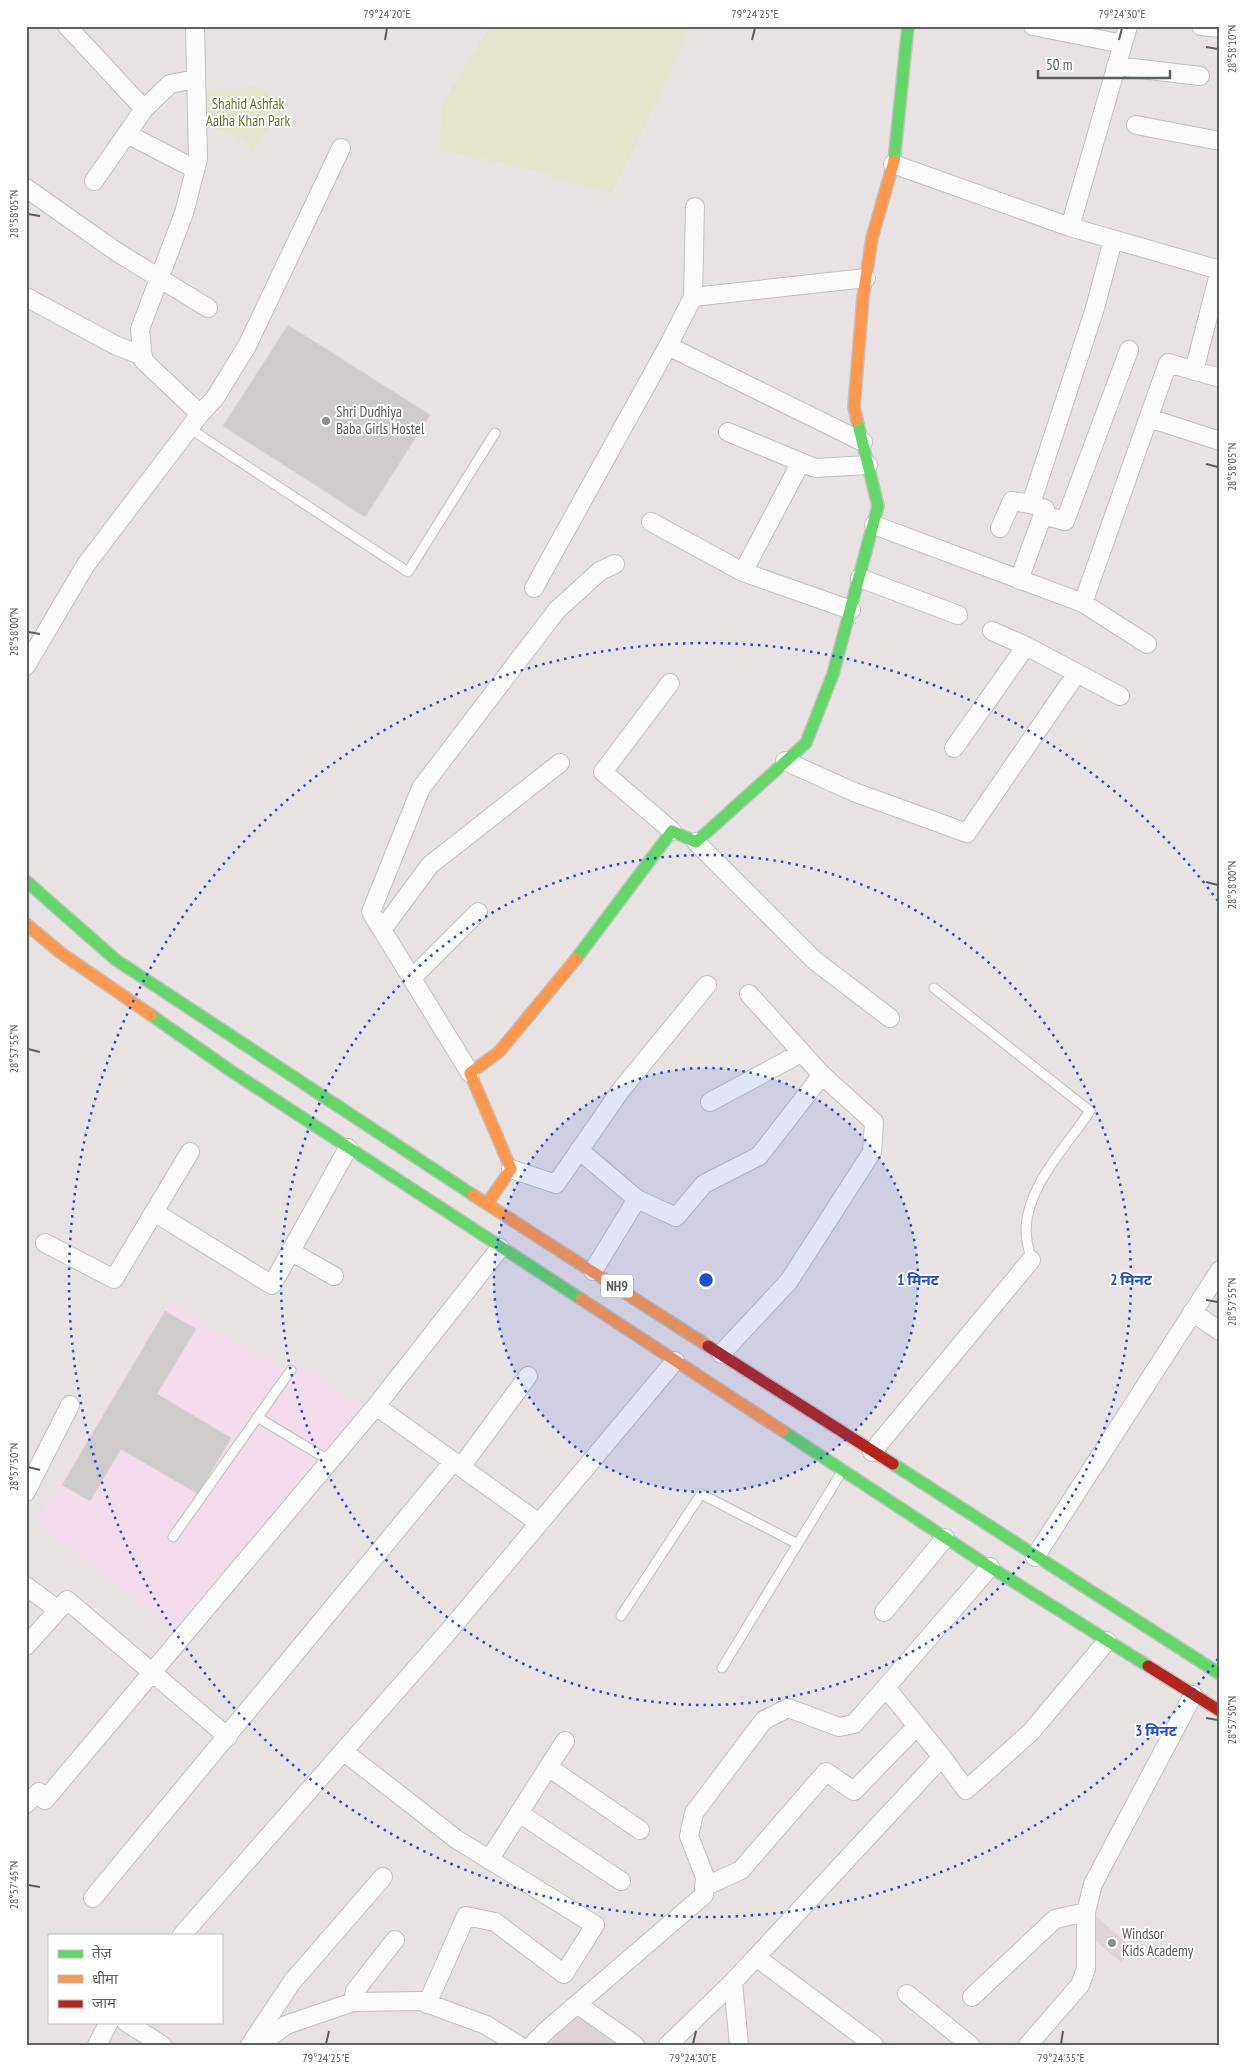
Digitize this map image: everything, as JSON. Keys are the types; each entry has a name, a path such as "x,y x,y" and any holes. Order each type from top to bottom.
{"main road":[{"path":"487,1204 511,1169 470,1073 499,1052 569,968 672,831 696,842 806,743 833,674 878,506 854,408 866,278 872,238 893,164 898,135 908,26"},
{"name":"NH9","path":"26,881 116,960 487,1204 1220,1674"},
{"name":"NH9","path":"26,924 61,953 231,1072 990,1568 1220,1712"}],"street":[{"path":"66,26 144,109"},
{"path":"195,26 198,160 184,213 140,328 144,360 195,421"},
{"path":"1033,26 1123,44"},
{"path":"1070,227 1128,26"},
{"path":"1201,26 1220,28"},
{"path":"1116,66 1200,76"},
{"path":"94,181 144,109 170,84 196,79"},
{"path":"1136,125 1220,141"},
{"path":"127,134 195,169"},
{"path":"26,666 85,566 195,421 215,398 247,346 341,148"},
{"path":"893,164 1070,227 1220,270 1194,370"},
{"path":"26,188 117,252 208,308"},
{"path":"534,588 668,346 693,297 695,207"},
{"path":"1019,580 1037,509 1113,240"},
{"path":"693,297 866,278"},
{"path":"26,297 115,346 143,356"},
{"path":"668,346 863,442"},
{"path":"1000,528 1012,501 1065,521 1130,350"},
{"path":"1083,604 1168,363 1220,378"},
{"path":"1149,418 1220,441"},
{"path":"728,432 815,468 868,465"},
{"path":"743,572 801,462"},
{"path":"651,522 743,572 851,610"},
{"path":"874,525 1083,604 1147,644"},
{"path":"470,1073 371,912 421,788 557,610 600,571 615,564"},
{"path":"860,578 958,615"},
{"path":"992,631 1026,646 1120,696"},
{"path":"954,748 1026,646"},
{"path":"785,761 854,792 967,833 1078,673"},
{"path":"670,683 603,772 672,831"},
{"path":"382,930 430,865 560,763"},
{"path":"696,842 814,960 890,1018"},
{"path":"412,978 478,912"},
{"path":"511,1169 556,1184 621,1090 707,985"},
{"path":"721,1354 789,1281 872,1152 874,1122 822,1076 749,994"},
{"path":"710,1102 801,1053"},
{"path":"579,1150 637,1198 676,1217 704,1184 759,1156 822,1076"},
{"path":"154,1212 272,1285 348,1148"},
{"path":"44,1243 114,1279 190,1152"},
{"path":"593,1271 637,1198"},
{"path":"26,1804 39,1792 45,1800 376,1406 500,1248"},
{"path":"290,1251 334,1276"},
{"path":"872,1452 1031,1260"},
{"path":"1035,1557 1220,1270"},
{"path":"1192,1312 1220,1331"},
{"path":"183,1934 539,1523 675,1361"},
{"path":"93,1898 457,1465 528,1376"},
{"path":"26,1492 70,1405"},
{"path":"376,1406 539,1523"},
{"path":"884,1612 945,1538"},
{"path":"532,2045 704,1895 705,1877 688,1836 694,1813 764,1720 788,1708 839,1727 854,1724 990,1568"},
{"path":"26,1586 58,1610"},
{"path":"26,1646 67,1600 228,1737"},
{"path":"887,1688 966,1790 1031,1732 1107,1641"},
{"path":"1028,2045 1080,1985 1086,1970 1086,1912 1093,1884 1193,1695"},
{"path":"704,1887 741,1870 826,1772 854,1791 917,1726"},
{"path":"489,1860 565,1741"},
{"path":"343,1751 456,1838 595,1925 564,1974 495,1922 466,1916 427,2004"},
{"path":"668,2045 733,1982 942,1757"},
{"path":"548,1767 640,1830"},
{"path":"519,1813 621,1881"},
{"path":"250,2045 292,1982 383,1877"},
{"path":"972,1997 1055,1919 1086,1912"},
{"path":"353,2002 356,1991 395,1940"},
{"path":"756,1957 874,2045"},
{"path":"733,1982 739,2045"},
{"path":"907,1994 970,2045"},
{"path":"259,2045 286,2025 353,2002 421,2001 486,2025 518,2045"},
{"path":"577,2004 635,2045"},
{"path":"97,2045 108,2024"},
{"path":"129,2024 162,2045"}],"lane":[{"path":"195,421 408,572 495,433"},
{"path":"934,988 1090,1111 1048,1172 1030,1205 1026,1230 1031,1260"},
{"path":"173,1537 291,1370"},
{"path":"257,1418 330,1461"},
{"path":"722,1668 843,1471"},
{"path":"621,1616 701,1494 798,1544"}],"shaded area":[{"path":"168,1302 282,1370 289,1358 363,1409 176,1630 36,1522"},
{"name":"Windsor Kids Academy","path":"1095,1915 1131,1947 1122,1963 1092,1938"},
{"path":"575,2015 616,2045 546,2045"}],"green space":[{"path":"490,26 692,26 612,194 532,170 439,149 443,102"},
{"name":"Shahid Ashfak Aalha Khan Park","path":"257,86 284,105 253,152 235,135 208,127 204,92"}],"building":[{"name":"Shri Dudhiya Baba Girls Hostel","path":"288,325 430,415 365,517 223,426"},
{"path":"165,1311 196,1329 157,1394 231,1438 198,1494 121,1449 90,1501 62,1485"}],"traffic: fast":[{"path":"894,161 908,26"},
{"path":"576,959 672,831 696,842 806,743 833,674 878,506 857,420"},
{"path":"26,881 116,960 473,1195"},
{"path":"151,1015 231,1071 581,1299"},
{"path":"783,1431 990,1567 1148,1666"},
{"path":"893,1464 1220,1674"}],"traffic: slow":[{"path":"857,420 854,407 863,297 872,238 894,161"},
{"path":"26,924 61,953 151,1015"},
{"path":"487,1204 511,1169 470,1073 499,1052 576,959"},
{"path":"473,1195 708,1346"},
{"path":"581,1299 783,1431"}],"traffic: jam":[{"path":"708,1346 893,1464"},
{"path":"1148,1666 1220,1711"}],"place":[{"name":"Shri Dudhiya Baba Girls Hostel","path":"326,421"},
{"name":"Windsor Kids Academy","path":"1112,1943"}]}
